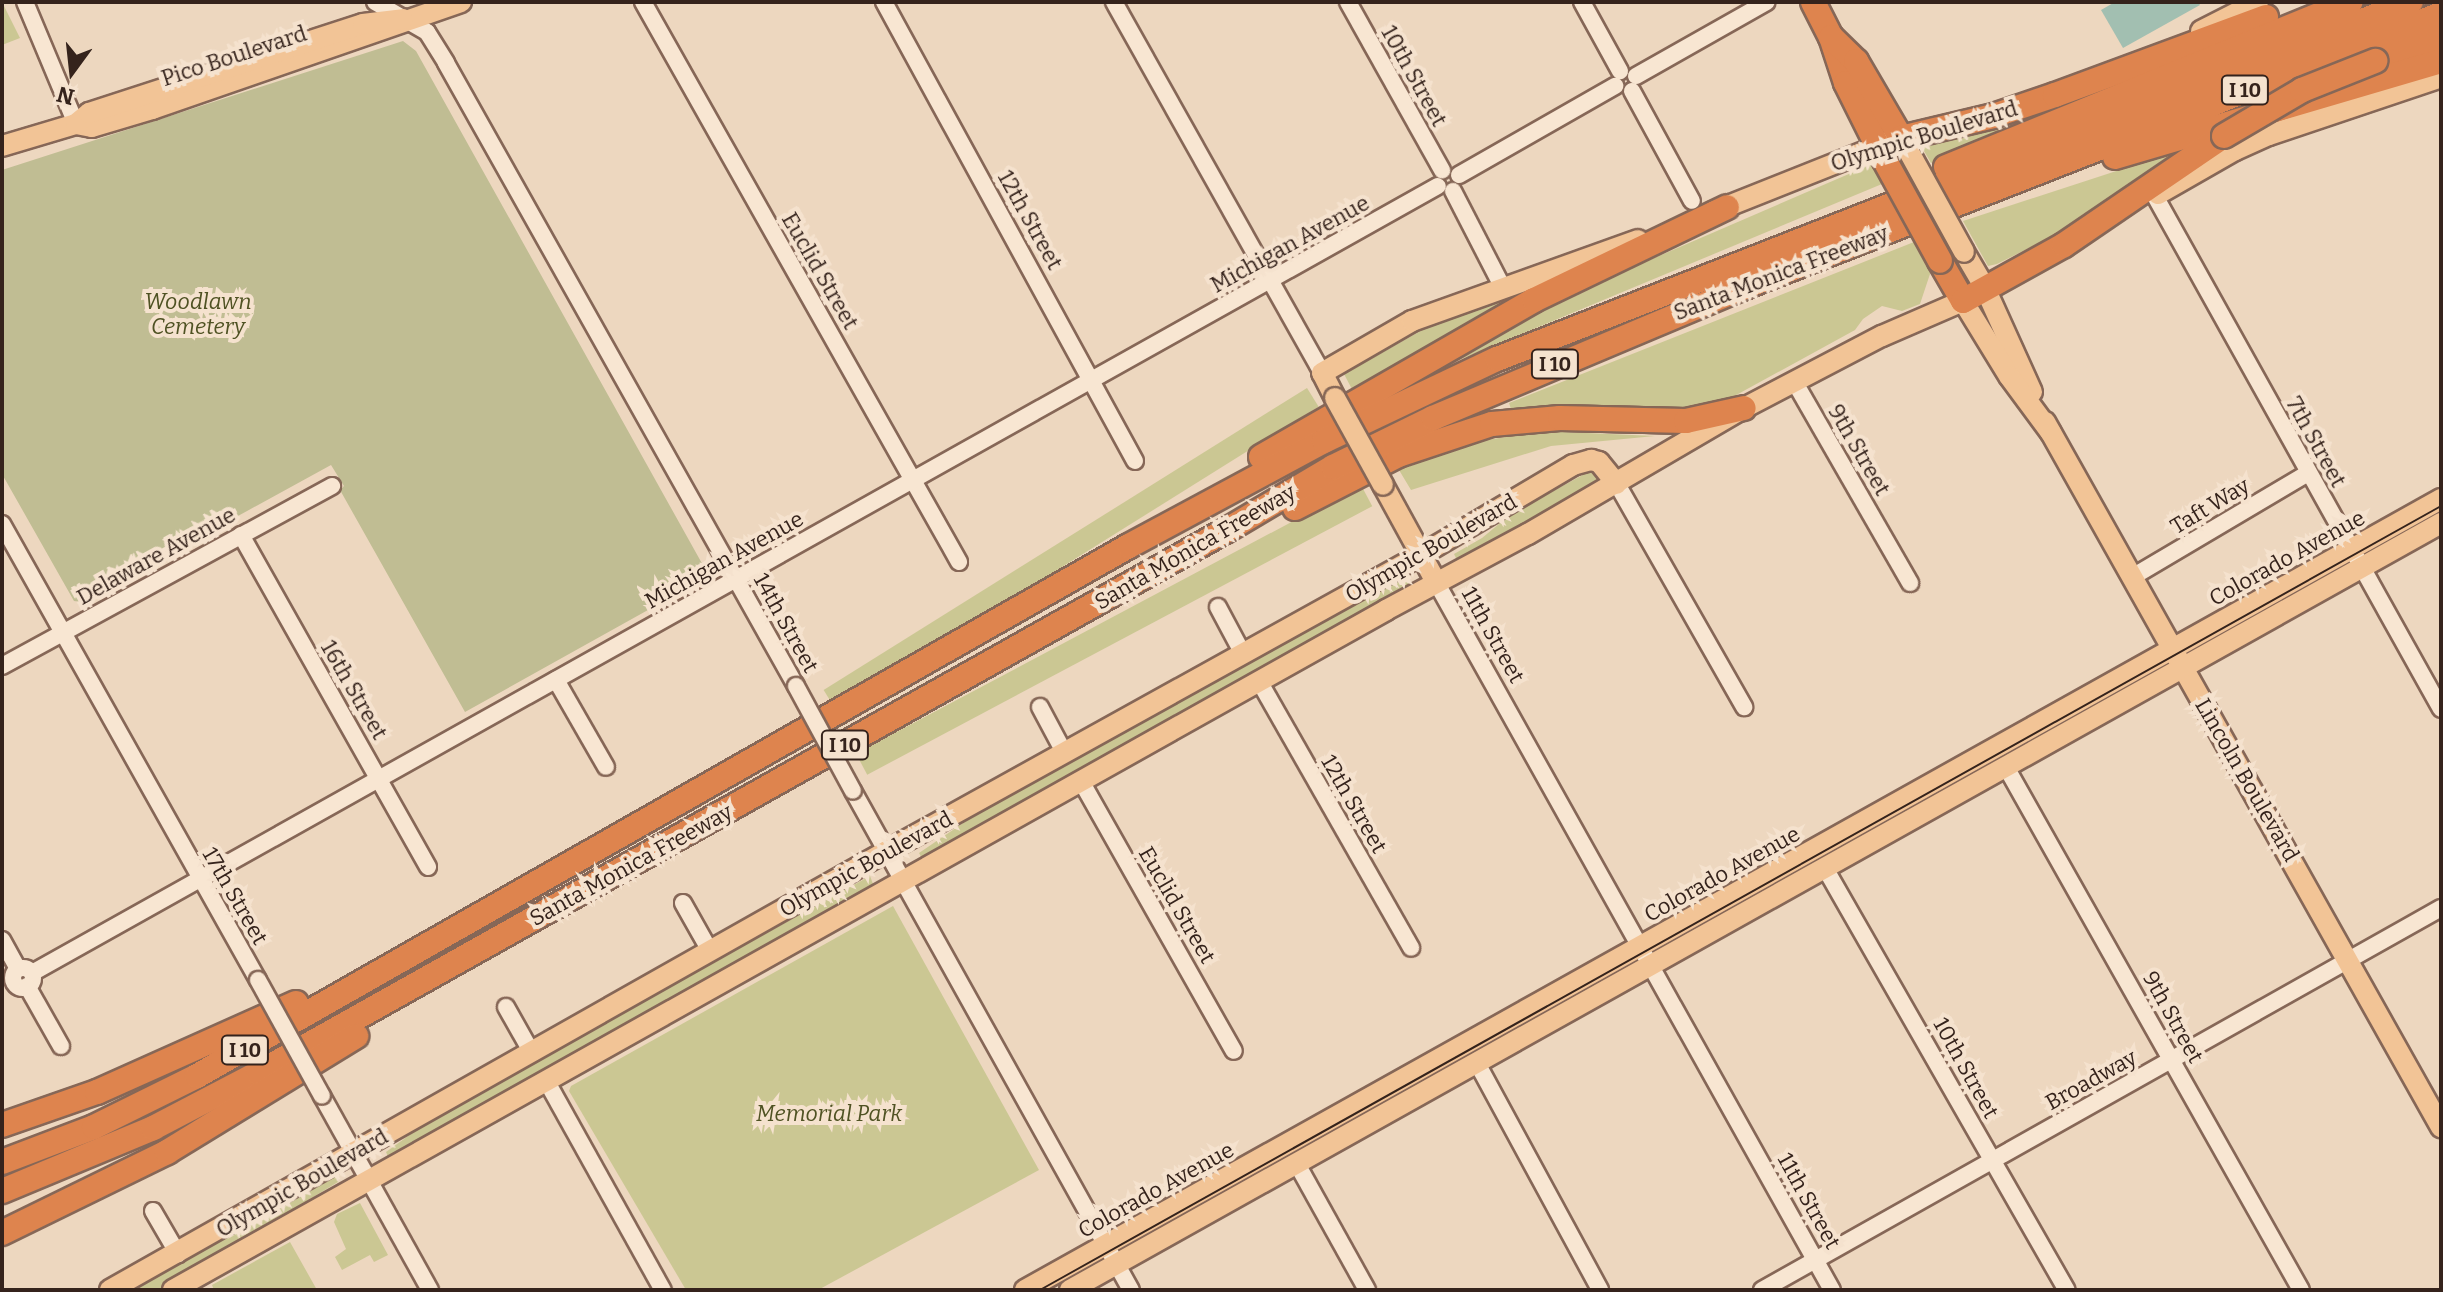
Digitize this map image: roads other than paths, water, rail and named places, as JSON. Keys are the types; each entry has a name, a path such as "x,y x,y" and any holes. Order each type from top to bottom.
{"highway":[{"name":"Lincoln Boulevard","path":"1813,2 1831,37 1834,55 1880,152 1963,301"},
{"path":"2148,60 2308,10 2351,2"},
{"name":"Santa Monica Freeway","path":"2,1162 94,1127 197,1076 1129,546 1324,441 1497,359 2411,2"},
{"path":"1757,255 1965,158 2308,10"},
{"name":"Santa Monica Freeway","path":"2,1191 153,1128 463,959 1227,530 1333,467 1433,418 1727,293 2049,169 2376,36 2441,14"},
{"name":"Lincoln Boulevard","path":"1831,37 1856,61 1904,144"},
{"path":"2064,245 2224,136 2302,90 2441,39"},
{"name":"Olympic Boulevard","path":"1904,144 1993,116 2148,60"},
{"path":"2049,169 2100,162 2441,61"},
{"path":"1129,546 1178,505 1425,361 1534,300 1727,207"},
{"name":"Olympic Boulevard","path":"1963,301 2064,245"},
{"path":"1227,530 1268,523 1344,481 1465,430 1523,420 1560,418 1686,421 1744,408"},
{"path":"2,1125 97,1092 293,1005 438,927 478,916"},
{"path":"2,1233 167,1152 363,1031 463,959"}],"main road":[{"name":"Pico Boulevard","path":"2,146 76,124 89,113 166,97 363,24 403,19 461,2"},
{"name":"Olympic Boulevard","path":"2148,60 2258,2"},
{"name":"Olympic Boulevard","path":"2064,245 2235,150 2269,135 2441,77"},
{"name":"Olympic Boulevard","path":"1322,373 1412,321 1904,144"},
{"name":"Lincoln Boulevard","path":"1904,144 1985,288 2051,433 2441,1127"},
{"name":"Olympic Boulevard","path":"173,1290 195,1285 368,1179 1617,484 1744,408 1882,336 1963,301"},
{"name":"Lincoln Boulevard","path":"1963,301 2009,376 2051,433"},
{"name":"11th Street","path":"1322,373 1436,582"},
{"name":"Olympic Boulevard","path":"110,1290 887,851 1421,555 1573,465 1591,460 1599,462 1617,484"},
{"name":"Colorado Avenue","path":"1025,1290 1112,1255 1297,1164 1651,967 2006,767 2351,550 2441,499"},
{"name":"Colorado Avenue","path":"1070,1290 1112,1255 1640,947 2179,659 2362,569 2441,523"}],"street":[{"path":"25,2 63,84 76,124"},
{"name":"14th Street","path":"375,2 427,32 446,63 737,579 1131,1290"},
{"name":"Euclid Street","path":"643,2 959,562"},
{"name":"12th Street","path":"884,2 1135,461"},
{"name":"11th Street","path":"1114,2 1322,373"},
{"name":"10th Street","path":"1348,2 1448,180 1503,288"},
{"path":"1582,2 1692,201"},
{"name":"Michigan Avenue","path":"19,980 1767,2"},
{"name":"7th Street","path":"2155,196 2441,709"},
{"name":"9th Street","path":"1794,381 1910,583"},
{"name":"Taft Way","path":"2134,576 2308,473"},
{"path":"1617,484 1744,707"},
{"name":"Delaware Avenue","path":"2,666 332,486"},
{"name":"17th Street","path":"2,524 430,1290"},
{"name":"16th Street","path":"241,535 428,867"},
{"name":"11th Street","path":"1436,582 1832,1290"},
{"path":"1218,607 1243,654"},
{"path":"556,680 606,767"},
{"name":"12th Street","path":"1259,681 1411,948"},
{"path":"1040,707 1065,754"},
{"name":"9th Street","path":"2006,767 2301,1290"},
{"name":"Euclid Street","path":"1081,781 1234,1051"},
{"name":"10th Street","path":"1825,868 2067,1290"},
{"path":"683,903 710,951"},
{"name":"Broadway","path":"1762,1290 2441,908"},
{"path":"2,940 19,980 61,1046"},
{"path":"506,1007 532,1053"},
{"path":"1477,1063 1600,1290"},
{"path":"547,1082 663,1290"},
{"path":"1297,1164 1367,1290"},
{"path":"153,1211 178,1254"}],"tram line":[{"path":"1040,1290 2441,506"}],"park label":[{"name":"Woodlawn Cemetery","path":"198,314"},
{"name":"Memorial Park","path":"829,1114"}]}
